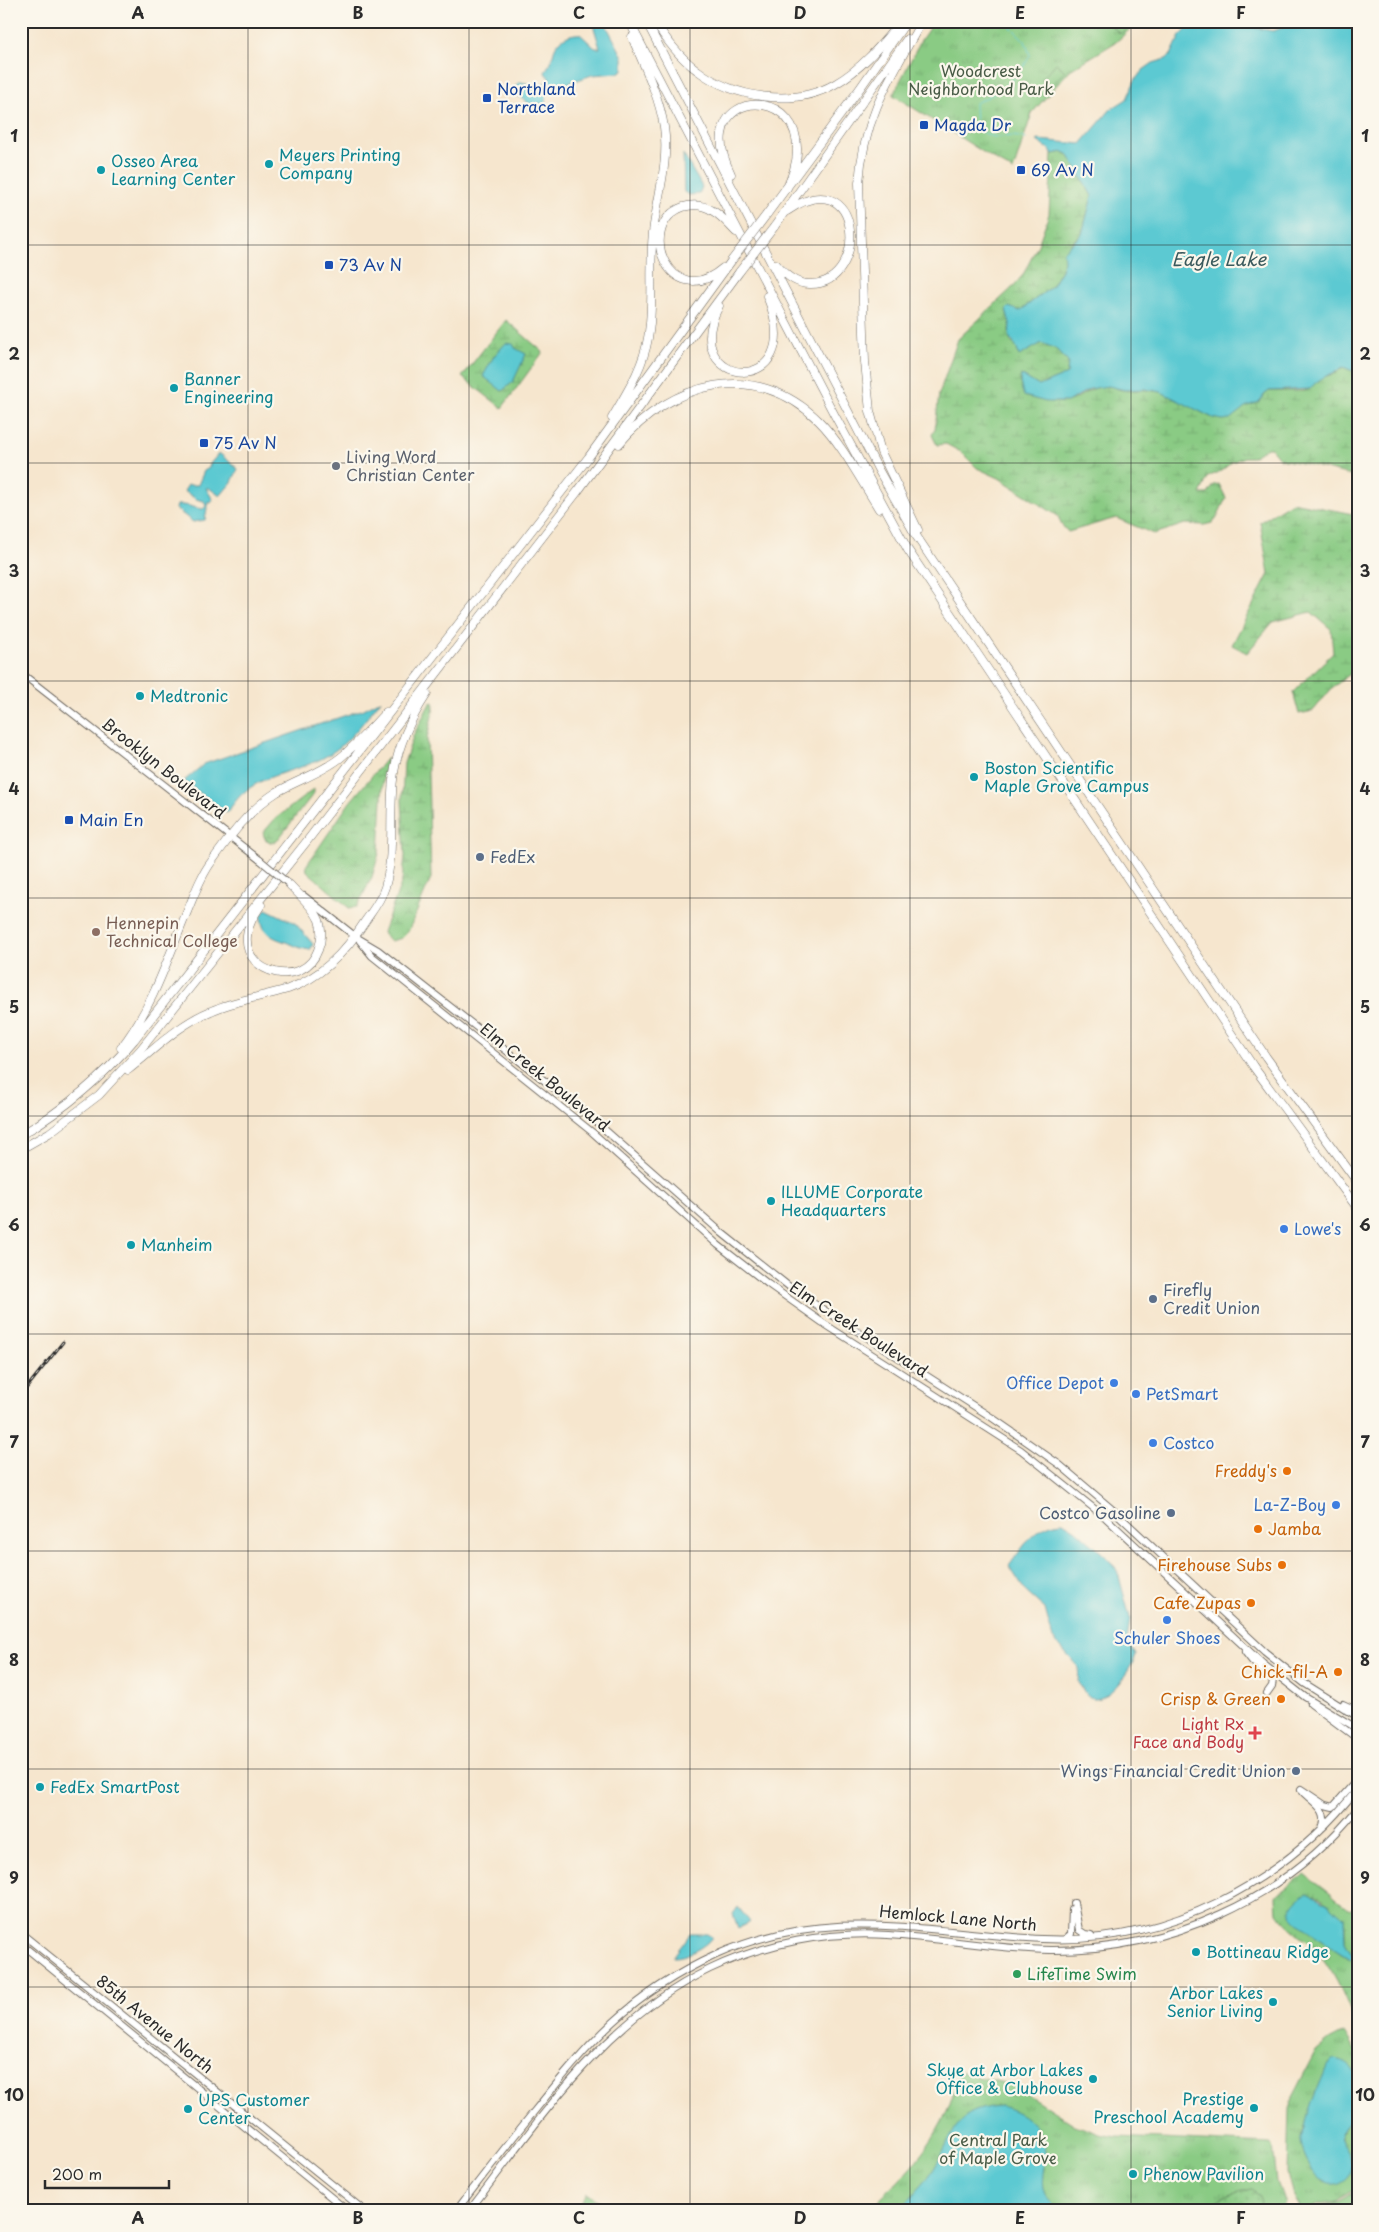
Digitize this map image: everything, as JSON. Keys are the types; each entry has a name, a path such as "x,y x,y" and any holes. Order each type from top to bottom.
{"highway":[{"path":"627,21 870,482 915,562"},
{"path":"588,458 633,382 645,350 651,313 653,234 664,169 664,132 659,106 627,21"},
{"path":"646,21 879,471 915,534 1266,1056 1358,1183"},
{"path":"654,21 685,60 708,77 746,93 782,97 815,92 842,80 866,62 901,21"},
{"path":"21,1134 75,1097 109,1067 134,1040 423,672 588,458 732,260 787,188 906,21"},
{"path":"114,1080 307,841 578,491 784,214 921,21"},
{"path":"921,21 875,109 862,155 859,189 864,362 870,411 881,452 910,513 947,582"},
{"path":"752,224 728,167 722,145 724,126 736,111 749,106 766,105 777,109 788,119 794,132 797,149 795,166 787,188"},
{"path":"758,235 781,270 794,280 806,284 817,284 832,278 846,259 850,240 848,219 841,207 828,198 810,198 784,214"},
{"path":"732,260 707,279 696,282 681,279 669,269 663,258 660,241 662,228 667,218 676,211 686,206 699,206 714,211 742,238"},
{"path":"740,271 714,316 710,340 713,354 719,362 735,371 747,372 760,367 769,359 775,349 777,338 771,307 748,250"},
{"path":"578,491 631,430 667,401 684,393 708,386 739,385 756,387 790,399 826,428 1253,1066 1358,1211"},
{"path":"21,1149 78,1112 114,1080 177,1030 198,1017 228,1004 287,989 309,980 330,965 356,937 376,906 385,886 391,848 392,783 400,746 420,705 472,629"},
{"path":"75,1097 116,1054 142,1018 156,992 196,888 208,867 230,837 250,813 270,797 322,770 347,752 423,672"},
{"path":"289,884 314,911 320,924 322,935 318,952 309,964 298,972 280,973 270,971 254,958 247,942 249,926 262,904 307,841"}],"main road":[{"name":"Brooklyn Boulevard","path":"21,673 289,884"},
{"name":"Elm Creek Boulevard","path":"289,884 356,937 378,950 580,1108 643,1161 722,1233 789,1287 991,1417 1060,1466 1113,1510 1265,1652 1325,1697 1358,1717"},
{"name":"Elm Creek Boulevard","path":"356,937 372,956 592,1132 718,1245 823,1324 1017,1447 1062,1481 1125,1536 1241,1645 1306,1697 1358,1729"},
{"path":"1241,1645 1252,1661 1273,1680 1272,1686 1267,1693"},
{"path":"1306,1697 1325,1716 1358,1739"},
{"path":"1325,1697 1358,1711"},
{"path":"1339,1812 1336,1823 1339,1830 1320,1832 1324,1822 1323,1811 1301,1789 1325,1805 1334,1807 1358,1779"},
{"name":"Hemlock Lane North","path":"456,2211 559,2080 595,2038 649,1992 704,1961 732,1949 766,1938 823,1927 871,1924 1064,1939 1125,1934 1176,1920 1216,1904 1270,1873 1320,1832 1358,1788"},
{"name":"Hemlock Lane North","path":"469,2211 567,2087 606,2042 641,2011 693,1978 748,1954 800,1940 848,1935 889,1935 1049,1950 1108,1947 1144,1940 1206,1920 1263,1892 1314,1855 1358,1808"},
{"path":"1064,1939 1071,1934 1074,1903 1082,1933 1088,1935 1115,1932 1125,1934"},
{"name":"85th Avenue North","path":"21,1932 365,2211"},
{"name":"85th Avenue North","path":"21,1944 348,2211"}],"green space":[{"name":"Woodcrest Neighborhood Park","path":"934,21 1139,21 1116,42 1070,70 1032,113 1013,171 893,95 921,40"},
{"path":"1106,21 1134,21 1122,33 1119,33"},
{"path":"1056,63 1065,71 1049,88 1041,80"},
{"path":"1064,152 1068,154 1092,196 1082,234 1072,242 1061,270 1051,287 1020,311 1009,307 1006,310 1010,323 1011,342 1016,346 1019,355 1042,343 1056,349 1068,362 1067,374 1039,386 1021,375 1020,383 1024,396 1047,401 1065,402 1102,386 1123,390 1151,390 1174,397 1213,418 1259,402 1269,391 1304,391 1310,389 1315,380 1336,373 1343,367 1358,373 1358,477 1280,459 1271,448 1267,448 1252,457 1244,457 1232,462 1221,471 1208,477 1200,494 1208,494 1214,485 1219,484 1226,498 1212,523 1204,525 1185,524 1154,534 1116,518 1068,532 1061,524 1058,516 999,478 977,468 961,452 946,444 937,445 932,435 935,429 939,394 958,339 1011,289 1023,275 1038,245 1049,214 1052,154"},
{"path":"506,320 543,352 502,408 462,377"},
{"path":"1292,502 1358,515 1358,668 1333,687 1313,711 1299,714 1293,692 1333,653 1331,629 1311,612 1273,622 1247,653 1232,645 1269,574 1260,522"},
{"path":"433,702 434,707 427,738 431,878 408,932 402,938 391,941 383,932 402,881 405,856 402,800 404,763 414,734 430,703"},
{"path":"387,758 383,782 379,853 372,877 357,907 349,908 307,871 306,866 350,802"},
{"path":"314,789 314,793 276,842 270,842 265,839 263,833 275,819"},
{"path":"1305,1874 1350,1909 1358,1901 1358,2031 1342,1992 1320,1955 1277,1912 1276,1897","holes":["1314,1895 1326,1903 1345,1924 1345,1942 1351,1953 1350,1959 1307,1930 1291,1915"]},
{"path":"1344,2032 1358,2055 1358,2074 1333,2060 1329,2063 1301,2136 1340,2142 1340,2134 1352,2118 1358,2099 1358,2115 1349,2130 1349,2134 1350,2142 1358,2155 1358,2188 1336,2201 1319,2204 1302,2211 1292,2193 1287,2173 1289,2109 1292,2097 1316,2051 1329,2040"},
{"name":"Central Park of Maple Grove","path":"958,2072 1013,2085 1075,2125 1100,2134 1117,2137 1270,2144 1273,2146 1277,2182 1285,2203 1273,2211 867,2211 912,2166 937,2131 954,2093"},
{"path":"1251,2189 1260,2195 1262,2201 1256,2210 1211,2211 1216,2201 1221,2198"},
{"path":"1358,2190 1358,2211 1310,2211 1340,2201"},
{"path":"587,2193 613,2211 575,2211"}],"water":[{"path":"592,21 604,21 623,57 623,70 618,73 592,75 569,83 545,85 547,94 545,104 530,104 518,96 516,85 520,82 538,86 550,79 545,71 551,62 556,46 563,38 580,34 595,48 600,48"},
{"name":"Eagle Lake","path":"1207,21 1220,21 1273,31 1301,21 1358,21 1358,373 1343,367 1314,384 1310,389 1269,391 1259,402 1245,407 1230,419 1223,420 1213,418 1161,392 1145,389 1125,390 1108,386 1090,389 1067,402 1046,402 1024,396 1020,383 1021,375 1039,386 1067,374 1068,362 1056,349 1042,343 1019,356 1016,346 1009,337 1010,323 1006,310 1009,307 1020,311 1051,287 1061,270 1064,261 1063,252 1082,234 1092,196 1068,154 1064,152 1052,154 1050,150 1037,141 1081,144 1111,109 1127,99 1135,80 1143,70 1171,55 1180,36 1190,26"},
{"path":"683,154 702,187 699,194 689,195 684,192"},
{"path":"506,343 513,344 515,348 526,354 513,382 502,391 483,376 494,356"},
{"path":"219,453 238,469 232,482 220,496 206,488 213,500 211,503 208,502 205,520 193,522 176,509 177,505 203,509 206,506 204,501 196,499 184,491 188,485 198,485 204,471 209,468"},
{"path":"381,700 339,748 321,759 259,782 241,795 227,813 184,781 204,764 364,709"},
{"path":"266,909 295,923 313,944 310,950 300,948 270,935 262,923 261,916"},
{"path":"1063,1522 1076,1530 1113,1563 1118,1573 1130,1618 1127,1640 1136,1655 1134,1661 1118,1684 1104,1696 1097,1699 1088,1697 1078,1683 1079,1668 1053,1639 1045,1609 1026,1592 1009,1566 1038,1531 1045,1526"},
{"path":"1308,1892 1322,1902 1330,1903 1344,1918 1345,1942 1354,1958 1351,1959 1328,1944 1293,1917 1291,1913 1292,1907"},
{"path":"738,1907 750,1922 738,1928 733,1914"},
{"path":"690,1934 707,1934 712,1937 694,1951 683,1956 673,1957"},
{"path":"1332,2060 1350,2066 1358,2081 1359,2090 1356,2109 1339,2138 1350,2158 1352,2169 1345,2180 1337,2184 1329,2184 1318,2177 1305,2157 1301,2143 1301,2137 1312,2103 1327,2066"},
{"path":"1000,2106 1009,2108 1024,2116 1037,2128 1044,2144 1045,2153 1044,2193 1053,2205 1062,2211 902,2211 931,2173 958,2124 973,2112"}],"waterway":[{"path":"1005,21 1025,41 1030,55 1014,78 999,90 975,103 976,126 990,136 1012,136 1026,139"}],"railway":[{"path":"21,1395 63,1342"}],"place":[{"name":"Northland Terrace","path":"487,98"},
{"name":"Magda Dr","path":"924,125"},
{"name":"Meyers Printing Company","path":"269,164"},
{"name":"Osseo Area Learning Center","path":"101,170"},
{"name":"69 Av N","path":"1021,170"},
{"name":"73 Av N","path":"329,265"},
{"name":"Banner Engineering","path":"174,388"},
{"name":"75 Av N","path":"204,443"},
{"name":"Living Word Christian Center","path":"336,466"},
{"name":"Medtronic","path":"140,696"},
{"name":"Boston Scientific Maple Grove Campus","path":"974,777"},
{"name":"Main En","path":"69,820"},
{"name":"FedEx","path":"480,857"},
{"name":"Hennepin Technical College","path":"96,932"},
{"name":"ILLUME Corporate Headquarters","path":"771,1201"},
{"name":"Lowe's","path":"1284,1229"},
{"name":"Manheim","path":"131,1245"},
{"name":"Firefly Credit Union","path":"1153,1299"},
{"name":"Office Depot","path":"1114,1383"},
{"name":"PetSmart","path":"1136,1394"},
{"name":"Costco","path":"1153,1443"},
{"name":"Freddy's","path":"1287,1471"},
{"name":"La-Z-Boy","path":"1336,1505"},
{"name":"Costco Gasoline","path":"1171,1513"},
{"name":"Jamba","path":"1258,1529"},
{"name":"Firehouse Subs","path":"1282,1565"},
{"name":"Cafe Zupas","path":"1251,1603"},
{"name":"Schuler Shoes","path":"1167,1620"},
{"name":"Chick-fil-A","path":"1338,1672"},
{"name":"Crisp & Green","path":"1281,1699"},
{"name":"Light Rx Face and Body","path":"1255,1733"},
{"name":"Wings Financial Credit Union","path":"1296,1771"},
{"name":"FedEx SmartPost","path":"40,1787"},
{"name":"Bottineau Ridge","path":"1196,1952"},
{"name":"LifeTime Swim","path":"1017,1974"},
{"name":"Arbor Lakes Senior Living","path":"1273,2002"},
{"name":"Skye at Arbor Lakes Office & Clubhouse","path":"1093,2079"},
{"name":"Prestige Preschool Academy","path":"1254,2108"},
{"name":"UPS Customer Center","path":"188,2109"},
{"name":"Phenow Pavilion","path":"1133,2174"}]}
